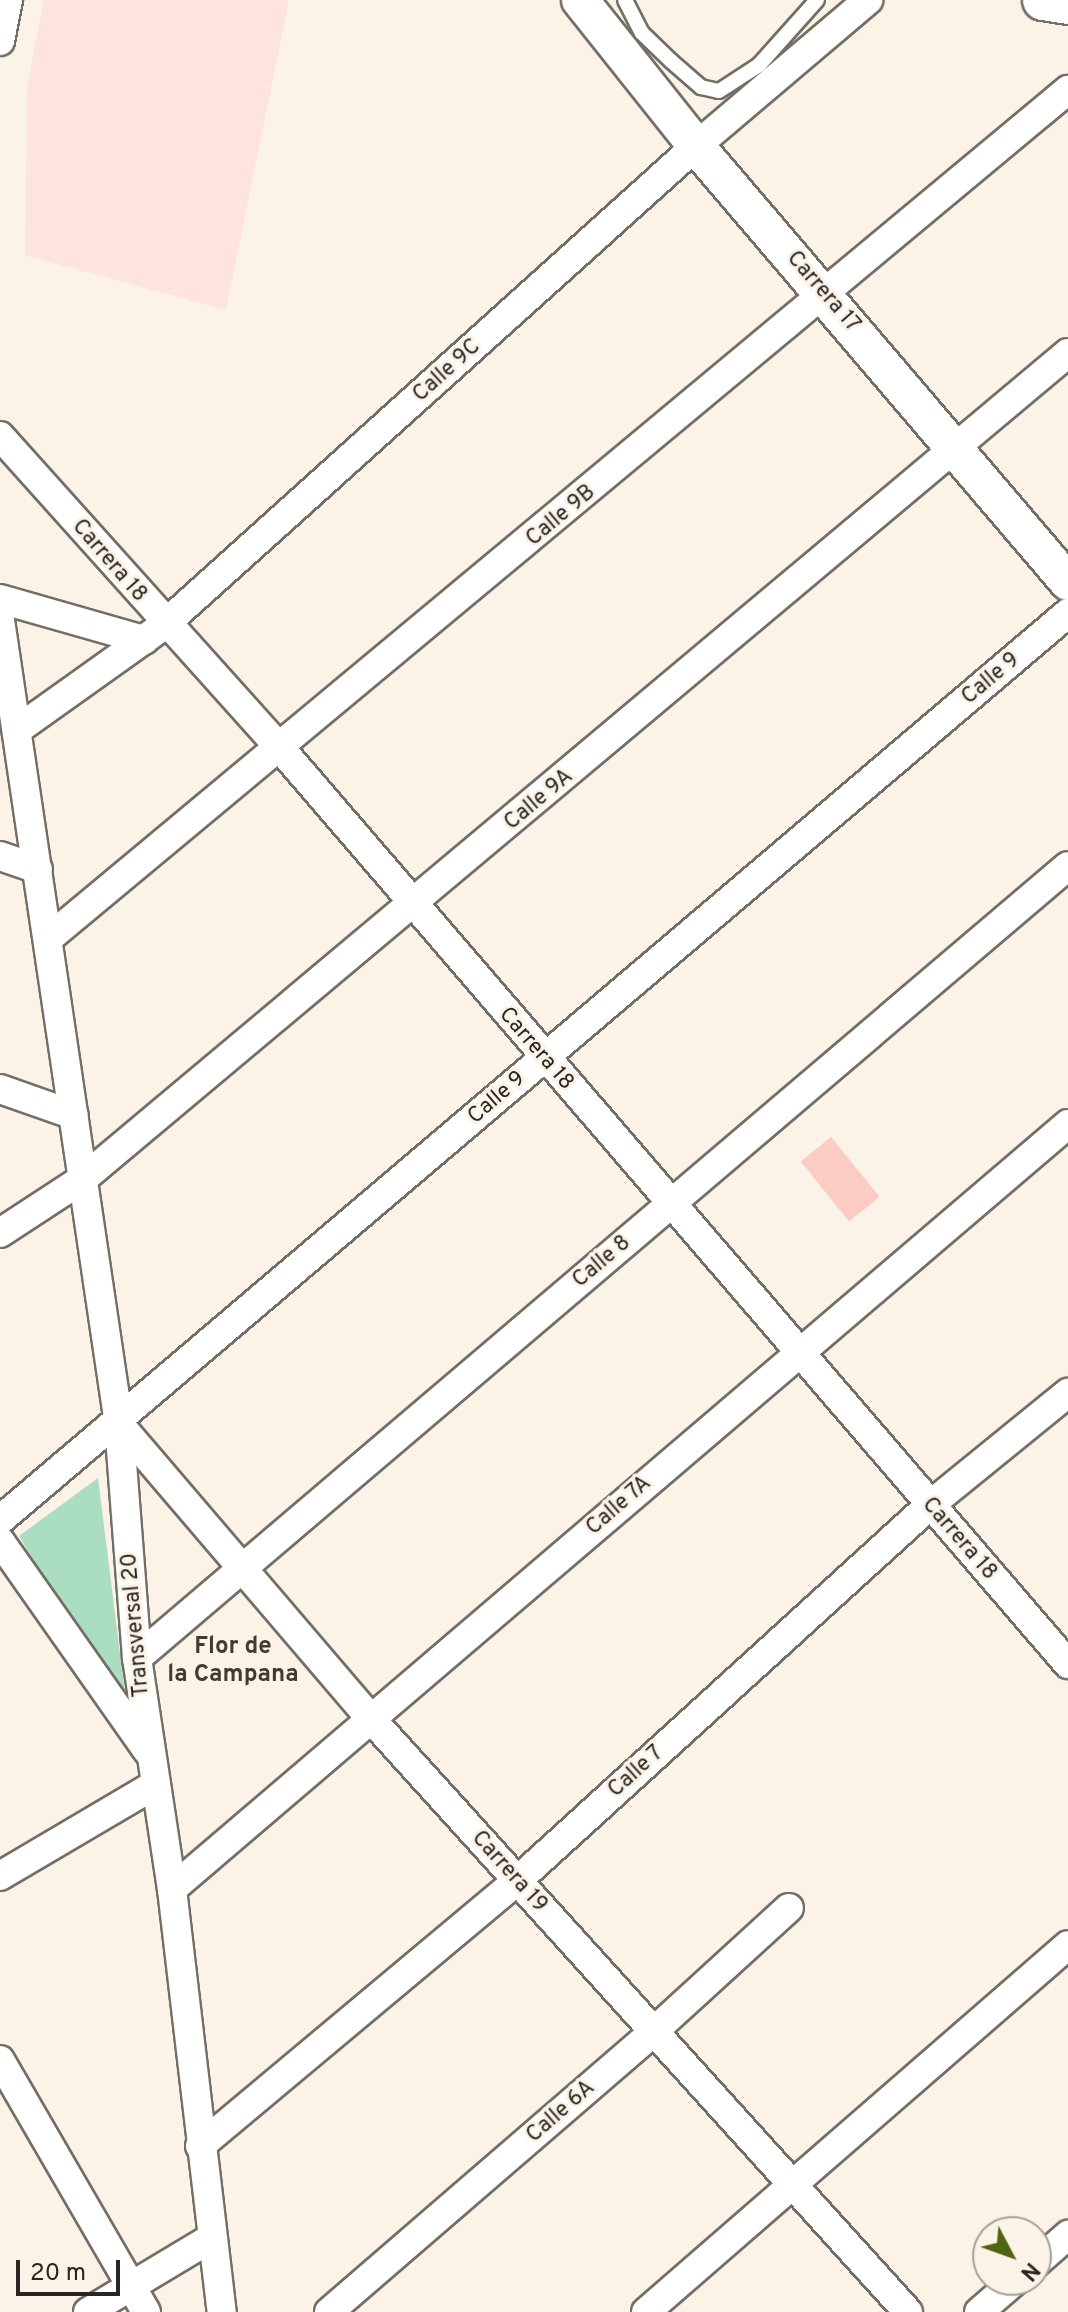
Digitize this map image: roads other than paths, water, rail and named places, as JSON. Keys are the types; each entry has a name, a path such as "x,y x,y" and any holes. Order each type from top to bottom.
{"main road":[{"path":"1043,0 1068,4"}],"street":[{"path":"0,41 8,0"},
{"name":"Carrera 17","path":"580,0 696,146 1068,582"},
{"name":"Calle 9C","path":"17,730 154,632 696,146 868,0"},
{"name":"Calle 9B","path":"49,938 281,749 1068,90"},
{"name":"Calle 9A","path":"0,1233 84,1178 957,450 1068,353"},
{"name":"Carrera 18","path":"0,436 154,632 281,749 669,1205 1068,1664"},
{"path":"0,599 154,632"},
{"name":"Calle 9","path":"0,1520 119,1424 1068,613"},
{"name":"Transversal 20","path":"0,620 119,1424 137,1658 153,1786 172,1889 210,2239 222,2312"},
{"path":"0,856 38,869"},
{"name":"Calle 8","path":"137,1658 1068,866"},
{"path":"0,1089 74,1115"},
{"name":"Calle 7A","path":"172,1889 373,1721 796,1351 1068,1124"},
{"name":"Calle 7","path":"200,2146 517,1881 930,1505 1068,1393"},
{"name":"Carrera 19","path":"119,1424 373,1721 908,2312"},
{"path":"0,1541 149,1754"},
{"path":"0,1876 153,1786"},
{"name":"Calle 6A","path":"329,2312 653,2032 789,1908"},
{"path":"646,2312 1068,1945"},
{"path":"0,2060 146,2312"},
{"path":"1052,2249 1068,2235"},
{"path":"88,2312 210,2239"},
{"path":"979,2312 998,2296"}],"lane":[{"path":"625,0 642,33 701,87 719,91 759,65 817,0"}],"district":[{"name":"Flor de la Campana","path":"233,1662"}]}
